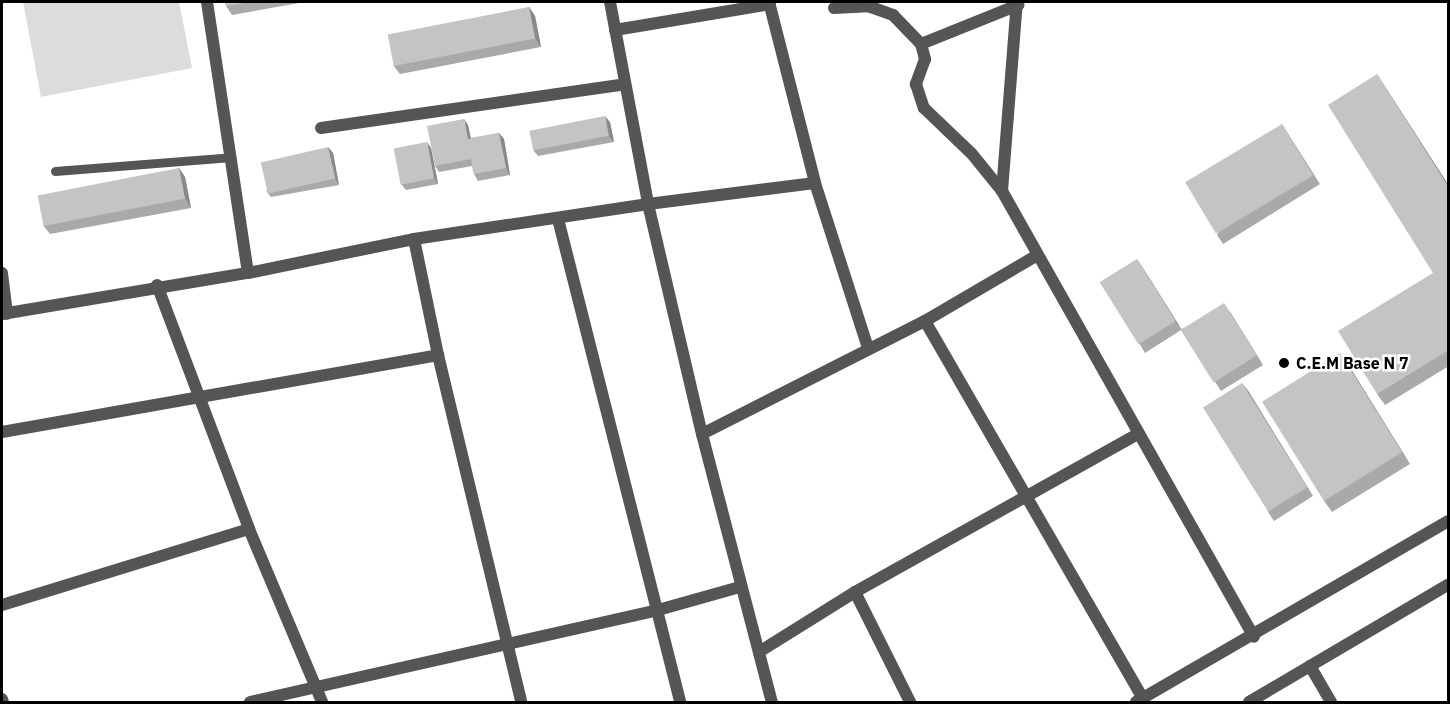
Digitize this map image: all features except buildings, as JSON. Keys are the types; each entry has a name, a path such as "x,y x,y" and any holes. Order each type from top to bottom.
{"street":[{"path":"207,2 248,273"},
{"path":"610,2 648,204 740,587 772,702"},
{"path":"615,30 770,3 814,183 868,348"},
{"path":"921,44 1017,3 1002,191"},
{"path":"834,8 868,6 893,15 921,44 925,59 916,84 924,108 972,154 1002,191 1036,256 1254,637"},
{"path":"321,128 625,84"},
{"path":"2,273 4,314 157,285 248,273 414,239 648,204 814,183"},
{"path":"558,219 680,702"},
{"path":"414,239 438,356 521,702"},
{"path":"702,434 925,321 1036,256"},
{"path":"157,285 249,529 322,702"},
{"path":"925,321 1028,495 1139,701 1254,637 1449,520"},
{"path":"2,432 197,395 438,356"},
{"path":"759,652 855,592 1139,433"},
{"path":"2,605 249,529"},
{"path":"1249,702 1449,585"},
{"path":"250,702 658,610 740,587"},
{"path":"855,592 910,702"},
{"path":"1310,666 1331,702"}],"lane":[{"path":"55,171 231,157"}],"shaded area":[{"path":"23,2 179,2 192,68 41,97"}],"place":[{"name":"C.E.M Base N 7","path":"1284,363"}]}
